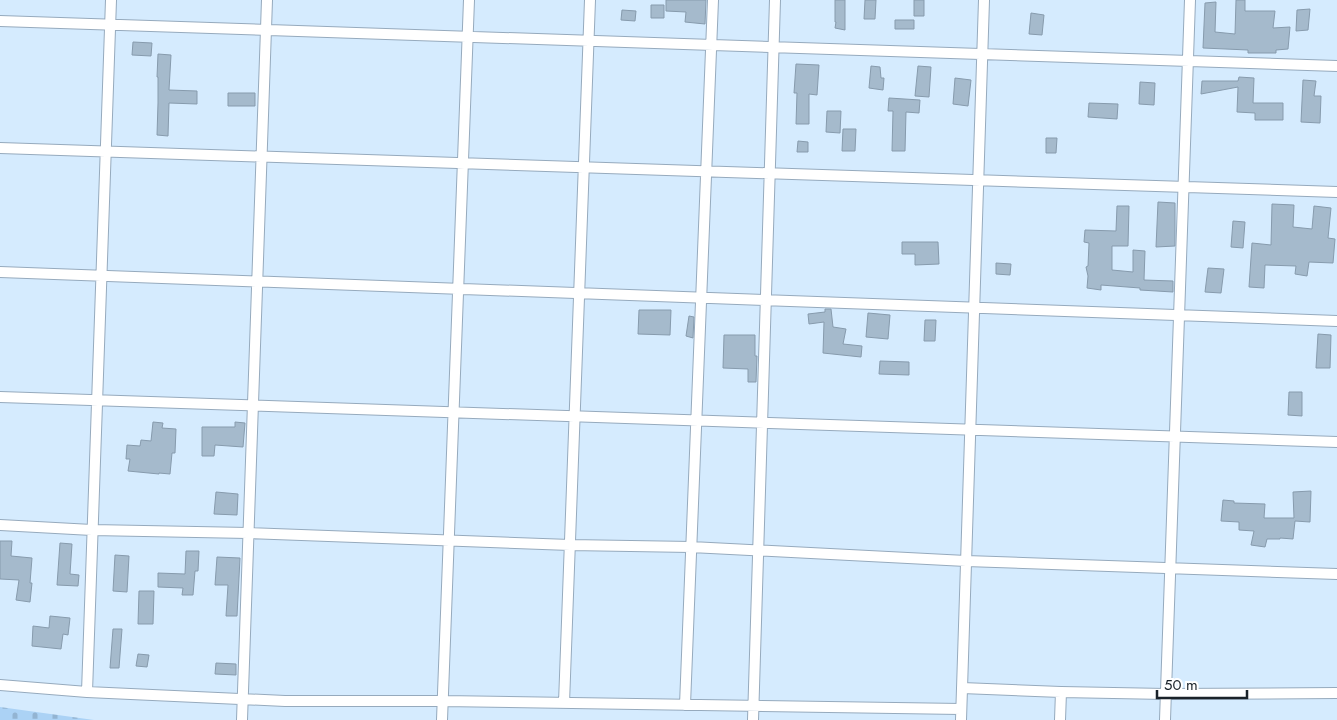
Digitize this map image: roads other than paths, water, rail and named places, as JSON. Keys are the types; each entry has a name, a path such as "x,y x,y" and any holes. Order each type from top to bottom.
{"street":[{"path":"87,692 111,0"},
{"path":"242,720 267,0"},
{"path":"442,720 469,0"},
{"path":"564,703 590,0"},
{"path":"685,704 713,0"},
{"path":"753,720 775,0"},
{"path":"961,720 984,0"},
{"path":"1165,720 1190,0"},
{"path":"0,21 1337,66"},
{"path":"0,148 1337,192"},
{"path":"0,272 1337,321"},
{"path":"0,397 1337,442"},
{"path":"0,526 570,545 691,547 966,561 1337,574"},
{"path":"0,685 87,692 285,701 443,700 961,709"},
{"path":"962,688 1166,694 1337,693"},
{"path":"1060,692 1060,720"}]}
